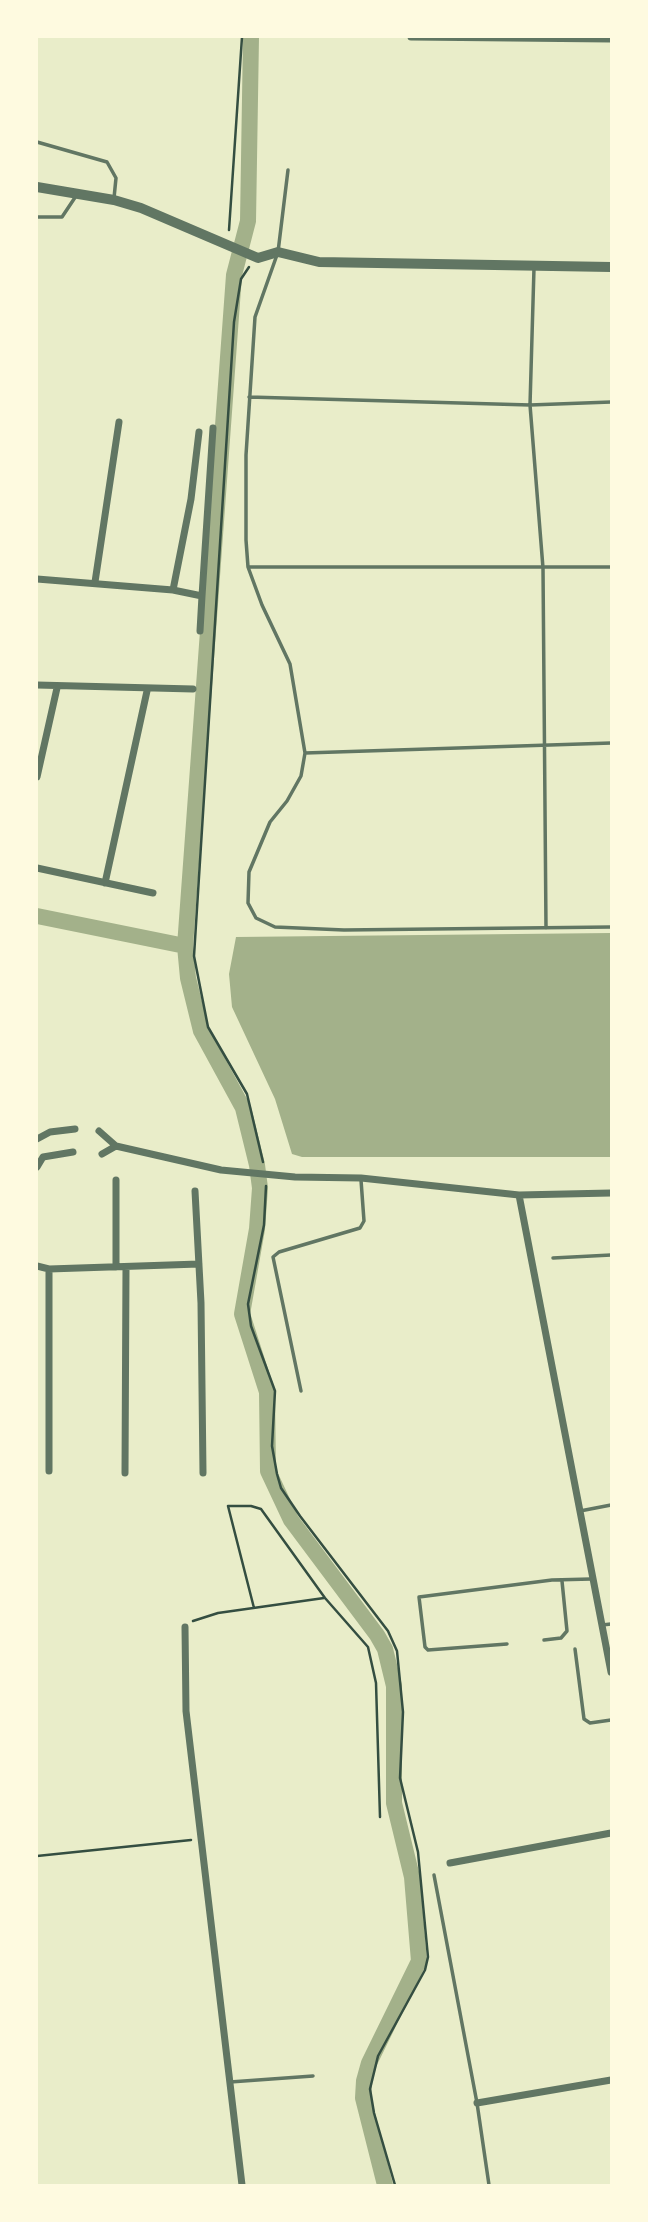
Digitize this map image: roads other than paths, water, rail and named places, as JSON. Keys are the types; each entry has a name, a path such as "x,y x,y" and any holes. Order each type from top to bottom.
{"street":[{"path":"411,37 611,39"},
{"path":"37,187 114,200 160,215 262,257 278,252 320,262 611,267"},
{"path":"95,582 120,422"},
{"path":"200,631 214,428"},
{"path":"173,590 191,499 199,432"},
{"path":"37,579 173,590 202,596"},
{"path":"37,685 147,691 192,690"},
{"path":"37,777 57,688"},
{"path":"104,883 147,691"},
{"path":"37,868 153,893"},
{"path":"37,1139 50,1132 75,1129"},
{"path":"99,1132 116,1146 221,1170 295,1177 361,1178 519,1195 611,1193"},
{"path":"102,1154 116,1146"},
{"path":"37,1167 43,1157 74,1152"},
{"path":"116,1180 116,1267"},
{"path":"195,1191 203,1473"},
{"path":"519,1195 611,1672"},
{"path":"37,1266 49,1269 199,1264"},
{"path":"125,1473 126,1266"},
{"path":"49,1269 49,1471"},
{"path":"185,1627 186,1711 242,2185"},
{"path":"450,1863 611,1833"},
{"path":"477,2104 611,2080"}],"lane":[{"path":"37,142 107,162 116,178 114,200"},
{"path":"288,170 278,252 255,317 249,397 246,540 248,568 290,664 305,753 301,776 287,801 270,822 249,872 248,903 256,918 275,927 344,930 611,927"},
{"path":"37,217 62,217 77,194"},
{"path":"534,265 530,405 543,568 546,928"},
{"path":"249,397 530,405 611,402"},
{"path":"248,568 611,567"},
{"path":"305,753 611,743"},
{"path":"301,1391 273,1257 279,1252 360,1228 364,1221 361,1178"},
{"path":"552,1258 611,1255"},
{"path":"580,1511 611,1505"},
{"path":"507,1644 428,1650 425,1647 419,1597 593,1578"},
{"path":"544,1640 561,1638 567,1631 562,1581"},
{"path":"602,1625 611,1624"},
{"path":"575,1649 584,1719 590,1723 611,1720"},
{"path":"433,1875 477,2104 489,2185"},
{"path":"228,2082 313,2076"}],"waterway":[{"path":"251,37 248,221 234,275 185,946 188,978 201,1031 243,1108 257,1165 260,1188 257,1229 242,1314 267,1392 268,1471 291,1520 377,1635 385,1649 394,1686 394,1803 412,1877 419,1961 369,2063 364,2081 363,2098 385,2185"},
{"path":"37,916 185,946"}]}
